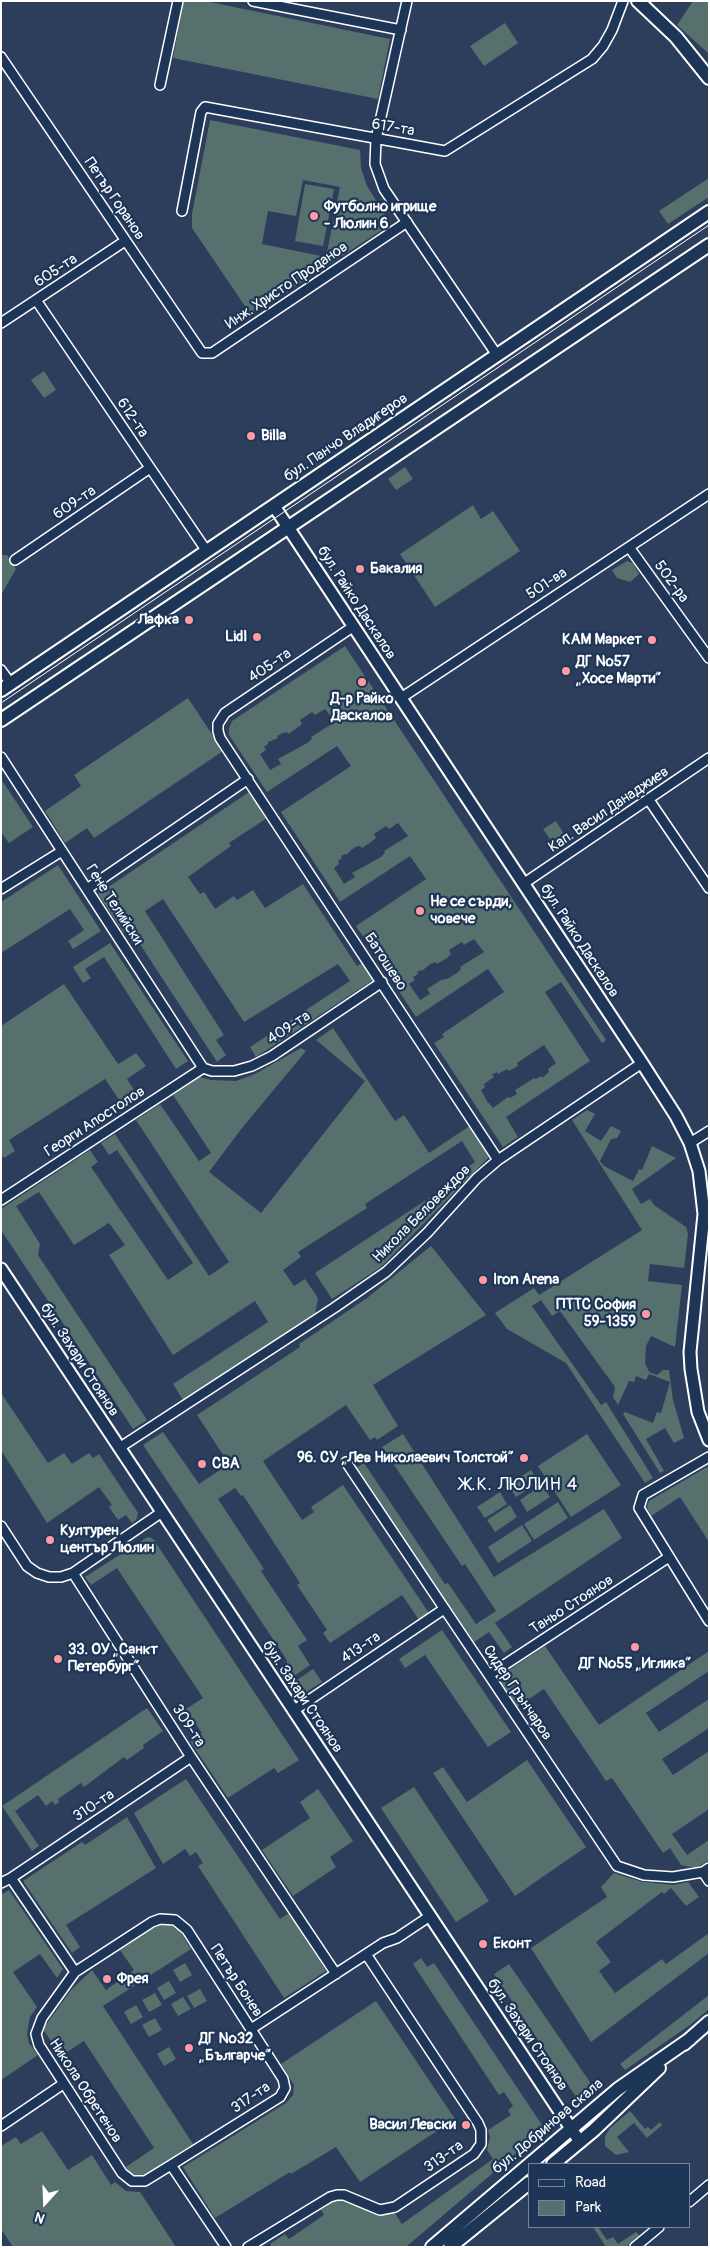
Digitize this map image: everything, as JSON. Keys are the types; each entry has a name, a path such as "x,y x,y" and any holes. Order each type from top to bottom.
{"main road":[{"path":"638,1 676,37 709,78"},
{"name":"бул. Панчо Владигеров","path":"6,687 206,550 709,212"},
{"path":"1,720 709,245"},
{"name":"бул. Добринова скала","path":"554,2163 580,2142 709,2022"},
{"name":"бул. Добринова скала","path":"531,2163 618,2089 690,2039"},
{"name":"бул. Добринова скала","path":"432,2247 528,2166"},
{"name":"бул. Добринова скала","path":"450,2247 528,2185"}],"street":[{"path":"160,85 178,1"},
{"path":"253,1 401,30"},
{"path":"407,1 376,139 375,164 384,189 497,355"},
{"name":"617-та","path":"182,211 201,112 205,107 446,151 592,59 603,46 612,30 623,1"},
{"name":"Петър Горанов","path":"1,57 200,352 205,354"},
{"name":"Инж. Христо Проданов","path":"205,354 212,353 407,222"},
{"name":"605-та","path":"1,323 125,241"},
{"name":"612-та","path":"36,300 206,550"},
{"name":"609-та","path":"15,560 150,468"},
{"name":"501-ва","path":"401,698 709,494"},
{"name":"бул. Райко Даскалов","path":"274,506 676,1116 690,1143 699,1171 704,1214 690,1352 690,1369 698,1412 709,1440"},
{"name":"502-ра","path":"629,547 709,658"},
{"name":"405-та","path":"220,738 218,724 225,713 354,626"},
{"path":"1,670 6,687"},
{"name":"Батошево","path":"220,738 498,1160"},
{"name":"Гене Телийски","path":"1,757 203,1068"},
{"name":"Кап. Васил Данаджиев","path":"523,884 709,758"},
{"path":"86,889 248,779"},
{"path":"649,800 709,888"},
{"path":"1,890 62,851"},
{"name":"409-та","path":"203,1068 212,1071 234,1071 252,1066 272,1056 382,982"},
{"name":"Никола Беловеждов","path":"119,1448 386,1272 426,1233 477,1178 498,1160 642,1064"},
{"name":"Георги Апостолов","path":"1,1200 203,1068"},
{"path":"690,1143 709,1131"},
{"name":"бул. Захари Стоянов","path":"1,1269 580,2142"},
{"path":"709,1457 641,1498 639,1508 709,1621"},
{"name":"Сидер Грънчаров","path":"346,1462 617,1866 644,1875 673,1877 706,1870"},
{"path":"1,1526 27,1566 37,1574 61,1577 72,1573 162,1512"},
{"name":"Таньо Стоянов","path":"489,1676 669,1557"},
{"name":"309-та","path":"72,1573 191,1757 336,1974"},
{"name":"413-та","path":"293,1711 444,1609"},
{"name":"310-та","path":"11,1878 191,1757"},
{"path":"706,1870 709,1881"},
{"path":"1,1883 11,1878 75,1972"},
{"name":"Петър Бонев","path":"75,1972 152,1922 160,1919 175,1920 187,1930 251,2030 383,1943 396,1938 430,1916"},
{"name":"313-та","path":"248,2247 330,2196 344,2195 380,2210 395,2207 474,2154 481,2144 481,2130 478,2123 366,1954"},
{"name":"Никола Обретенов","path":"75,1972 42,2018 36,2034 39,2045 126,2178 138,2182 145,2181 171,2165"},
{"name":"317-та","path":"171,2165 276,2100 283,2093 284,2079 251,2030"},
{"path":"1,2126 63,2084"},
{"path":"171,2165 226,2247"},
{"path":"690,2201 709,2185"},
{"path":"635,2247 658,2228"}],"green space":[{"path":"184,1 205,1 390,39 378,99 173,58"},
{"path":"693,1 709,1 709,54 677,25"},
{"path":"505,23 518,43 484,66 470,46"},
{"path":"210,120 360,150 361,168 367,186 391,224 251,315 192,228 192,214","holes":["303,180 340,187 326,257 262,244 268,211 296,216"]},
{"path":"709,178 709,197 668,224 659,211"},
{"name":"Футболно игрище - Люлин 6","path":"305,184 334,189 323,246 295,241"},
{"path":"44,371 56,390 44,398 31,380"},
{"path":"405,467 413,479 396,490 388,479"},
{"path":"473,505 481,519 493,511 520,551 435,607 400,554"},
{"path":"1,555 7,555 16,569 1,595"},
{"path":"627,561 633,563 639,574 630,582 617,578 612,570"},
{"path":"345,646 606,1040 602,1043 561,982 545,992 590,1061 506,1117 518,1137 503,1147 434,1043 444,1037 442,1034 504,992 488,969 416,1017 356,926 426,879 410,856 340,902 281,812 351,766 337,746 267,792 229,735 232,721","holes":["325,709 335,722 311,737 312,739 307,743 278,759 281,764 270,770 260,754 266,750 264,747 268,742 278,738 277,736 281,734 287,732 288,734 297,728 302,724 300,720 312,712 315,715","398,823 408,836 384,851 385,853 381,857 352,873 355,877 344,884 334,868 339,864 338,861 342,858 341,856 346,855 355,847 360,846 362,848 376,838 374,834 386,826 389,829","474,939 484,952 460,967 461,969 457,973 427,989 430,994 420,1000 409,984 415,980 413,977 418,974 417,972 422,971 430,964 436,962 437,964 447,958 451,954 449,950 462,942 464,945","544,1045 556,1063 548,1069 549,1072 542,1078 541,1076 536,1079 534,1078 515,1090 517,1094 510,1098 508,1097 493,1108 481,1090 485,1087 484,1084 494,1077 492,1075 507,1069 509,1071 518,1066 517,1063"]},
{"path":"188,698 223,751 94,838 87,828 65,843 45,811 81,786 74,775"},
{"path":"1,779 33,827 9,843 1,832"},
{"path":"249,792 267,818 229,843 231,846 188,877 200,894 204,892 215,909 234,896 237,900 253,890 265,908 303,884 357,966 365,961 376,978 256,1057 250,1047 350,981 338,964 244,1022 163,899 145,911 224,1035 216,1040 226,1055 217,1062 130,929 124,933 98,894"},
{"path":"556,821 567,839 555,847 543,829"},
{"path":"58,865 101,931 73,949 68,941 84,930 70,909 1,953 1,902"},
{"path":"110,943 188,1061 176,1069 104,957 85,969 91,978 83,983 73,967"},
{"path":"64,984 118,1064 136,1053 146,1066 127,1079 138,1096 123,1106 105,1079 9,1140 15,1151 4,1158 1,1154 1,1026"},
{"path":"333,1028 395,1121 404,1115 429,1153 471,1125 491,1155 381,1267 332,1299 315,1273 452,1183 450,1179 475,1162 462,1141 365,1204 367,1208 298,1252 301,1257 283,1270 294,1286 305,1279 318,1298 315,1314 183,1400 173,1384 268,1322 255,1301 173,1355 109,1255 125,1245 109,1223 74,1245 39,1192 16,1206 40,1244 38,1255 147,1420 133,1429 1,1230 1,1209 90,1150 98,1162 91,1167 168,1280 193,1263 117,1150 109,1155 101,1143 115,1134 209,1276 229,1262 136,1120 160,1104 199,1161 211,1153 173,1095 200,1077 211,1080 236,1081 255,1074 301,1048 306,1051 242,1128 209,1172 261,1213 365,1081 316,1040"},
{"path":"587,1110 595,1114 585,1131 601,1141 611,1126 621,1131 617,1138 611,1139 600,1161 604,1166 633,1181 639,1169 642,1170 652,1146 676,1158 632,1189 641,1204 650,1199 654,1205 686,1227 688,1234 684,1268 650,1264 648,1281 682,1285 675,1347 651,1336 646,1346 645,1363 649,1372 657,1375 663,1370 669,1370 673,1400 684,1438 674,1443 665,1428 646,1439 664,1471 660,1473 623,1414 625,1412 653,1423 657,1412 661,1413 670,1382 649,1374 646,1380 636,1376 634,1382 629,1381 618,1405 613,1397 615,1387 560,1311 552,1316 541,1300 532,1306 601,1405 606,1402 653,1478 645,1483 566,1363 507,1329 495,1313 534,1288 539,1295 642,1230 572,1120"},
{"path":"431,1246 486,1315 373,1385 398,1426 377,1440 375,1437 370,1440 346,1405 263,1461 302,1520 314,1512 311,1507 343,1485 429,1613 419,1620 402,1595 330,1643 323,1633 327,1630 297,1585 300,1583 243,1495 241,1496 235,1488 218,1499 264,1569 261,1571 307,1640 298,1646 310,1665 294,1676 287,1665 287,1660 143,1445 163,1432 199,1484 229,1464 197,1415 300,1347 299,1344 367,1298"},
{"path":"1,1393 48,1463 64,1453 72,1464 89,1453 93,1458 99,1454 138,1513 136,1520 132,1523 126,1515 118,1520 109,1507 112,1505 99,1487 47,1523 1,1450"},
{"path":"403,1434 494,1577 604,1509 622,1538 495,1623 512,1647 504,1653 489,1632 474,1642 356,1468 364,1463 445,1584 448,1583 476,1624 496,1611 465,1564 462,1566 382,1447"},
{"path":"587,1434 621,1485 571,1517 538,1466"},
{"path":"707,1467 709,1471 709,1542 680,1497 651,1516 647,1507 649,1501"},
{"path":"531,1470 539,1482 516,1497 508,1485"},
{"path":"542,1485 550,1497 527,1512 520,1500"},
{"path":"500,1492 507,1504 485,1518 477,1507"},
{"path":"558,1502 568,1518 534,1540 524,1524"},
{"path":"510,1505 517,1517 495,1532 487,1520"},
{"path":"522,1525 532,1541 498,1563 488,1547"},
{"path":"150,1537 154,1540 299,1760 278,1773 274,1768 228,1798 190,1741 202,1733 186,1709 203,1698 117,1568 91,1585 85,1577"},
{"path":"442,1630 511,1732 488,1747 425,1655 405,1668 399,1659"},
{"path":"545,1646 599,1725 709,1651 709,1671 646,1713 659,1732 709,1699 709,1728 662,1759 673,1775 709,1751 709,1809 672,1834 687,1855 709,1840 709,1860 696,1868 681,1865 670,1848 663,1853 612,1778 606,1781 544,1689 517,1707 497,1678"},
{"path":"313,1669 322,1682 306,1692 297,1680"},
{"path":"147,1708 163,1731 143,1745 144,1748 127,1760 124,1757 84,1787 81,1783 58,1799 59,1802 55,1805 52,1801 46,1806 38,1795 15,1811 39,1846 32,1851 2,1806"},
{"path":"527,1760 586,1847 515,1896 433,1773 443,1767 467,1802"},
{"path":"186,1779 280,1919 289,1913 326,1971 284,1998 198,1866 203,1863 196,1852 190,1856 185,1849 163,1864 134,1813"},
{"path":"414,1787 489,1901 456,1922 381,1808"},
{"path":"318,1789 353,1841 330,1857 336,1867 293,1896 262,1850 310,1818 300,1802"},
{"path":"127,1817 156,1868 66,1925 80,1947 72,1953 23,1881 82,1842 85,1845"},
{"path":"614,1873 643,1882 673,1885 688,1882 699,1897 686,1906 671,1888 664,1894 662,1892 596,1942 611,1962 599,1971 615,1993 662,1959 666,1964 709,1933 709,1953 591,2042 531,1948 607,1897 601,1887"},
{"path":"9,1890 63,1969 57,1978 40,1954 13,1972 37,2007 30,2017 27,2034 29,2043 38,2055 1,2080 1,1895"},
{"path":"160,1924 178,1928 191,1949 103,2006 193,2144 144,2175 136,2176 129,2172 126,2167 154,2148 84,2041 61,2056 43,2029 71,1990 92,1970 106,1990 134,1970 120,1950"},
{"path":"421,1958 427,1967 434,1963 542,2125 541,2132 406,2247 272,2247 270,2244 285,2234 289,2239 324,2215 321,2210 337,2199 378,2214 394,2212 402,2224 493,2159 487,2150 490,2137 488,2130 511,2115 508,2110 513,2106 504,2092 499,2095 413,1964"},
{"path":"185,1963 192,1975 180,1982 173,1970"},
{"path":"509,1964 596,2091 580,2103 494,1974"},
{"path":"169,1981 176,1993 164,2000 157,1988"},
{"path":"200,1989 207,2001 194,2008 187,1996"},
{"path":"155,1993 162,2005 149,2012 142,2000"},
{"path":"709,1995 709,2009 690,2025 625,2070 620,2064"},
{"path":"183,1997 191,2009 178,2016 171,2004"},
{"path":"376,2001 455,2119 360,2182 336,2147 291,2174 290,2172 215,2218 183,2167 286,2103 293,2095 294,2085 281,2064"},
{"path":"136,2005 143,2017 131,2024 124,2012"},
{"path":"155,2018 162,2030 149,2037 142,2025"},
{"path":"169,2047 176,2059 164,2066 157,2054"},
{"path":"630,2111 645,2129 648,2127 651,2130 660,2122 662,2125 647,2138 634,2123 617,2137 629,2152 616,2155 605,2146 605,2136 610,2128"},
{"path":"42,2131 68,2170 92,2155 111,2185 115,2182 126,2191 140,2192 176,2247 13,2247 1,2229 1,2146 16,2137 21,2144"},
{"path":"594,2228 599,2228 607,2240 613,2237 618,2244 636,2232 640,2236 626,2247 606,2247"}],"tram line":[{"path":"1,703 709,225"}],"place":[{"name":"Футболно игрище - Люлин 6","path":"314,216"},
{"name":"Billa","path":"251,436"},
{"name":"Бакалия","path":"360,569"},
{"name":"Лафка","path":"189,620"},
{"name":"Lidl","path":"257,637"},
{"name":"КАМ Маркет","path":"652,640"},
{"name":"ДГ №57 „Хосе Марти“","path":"566,671"},
{"name":"Д-р Райко Даскалов","path":"362,682"},
{"name":"Не се сърди, човече","path":"420,911"},
{"name":"Iron Arena","path":"483,1280"},
{"name":"ПТТС София 59-1359","path":"646,1314"},
{"name":"96. СУ „Лев Николаевич Толстой“","path":"524,1458"},
{"name":"CBA","path":"202,1464"},
{"name":"Културен център Люлин","path":"50,1540"},
{"name":"ДГ №55 „Иглика“","path":"635,1647"},
{"name":"33. ОУ „Санкт Петербург“","path":"58,1659"},
{"name":"Еконт","path":"483,1944"},
{"name":"Фрея","path":"107,1979"},
{"name":"ДГ №32 „Българче“","path":"189,2048"},
{"name":"Васил Левски","path":"466,2125"}],"district":[{"name":"Ж.К. ЛЮЛИН 4","path":"519,1485"}]}
